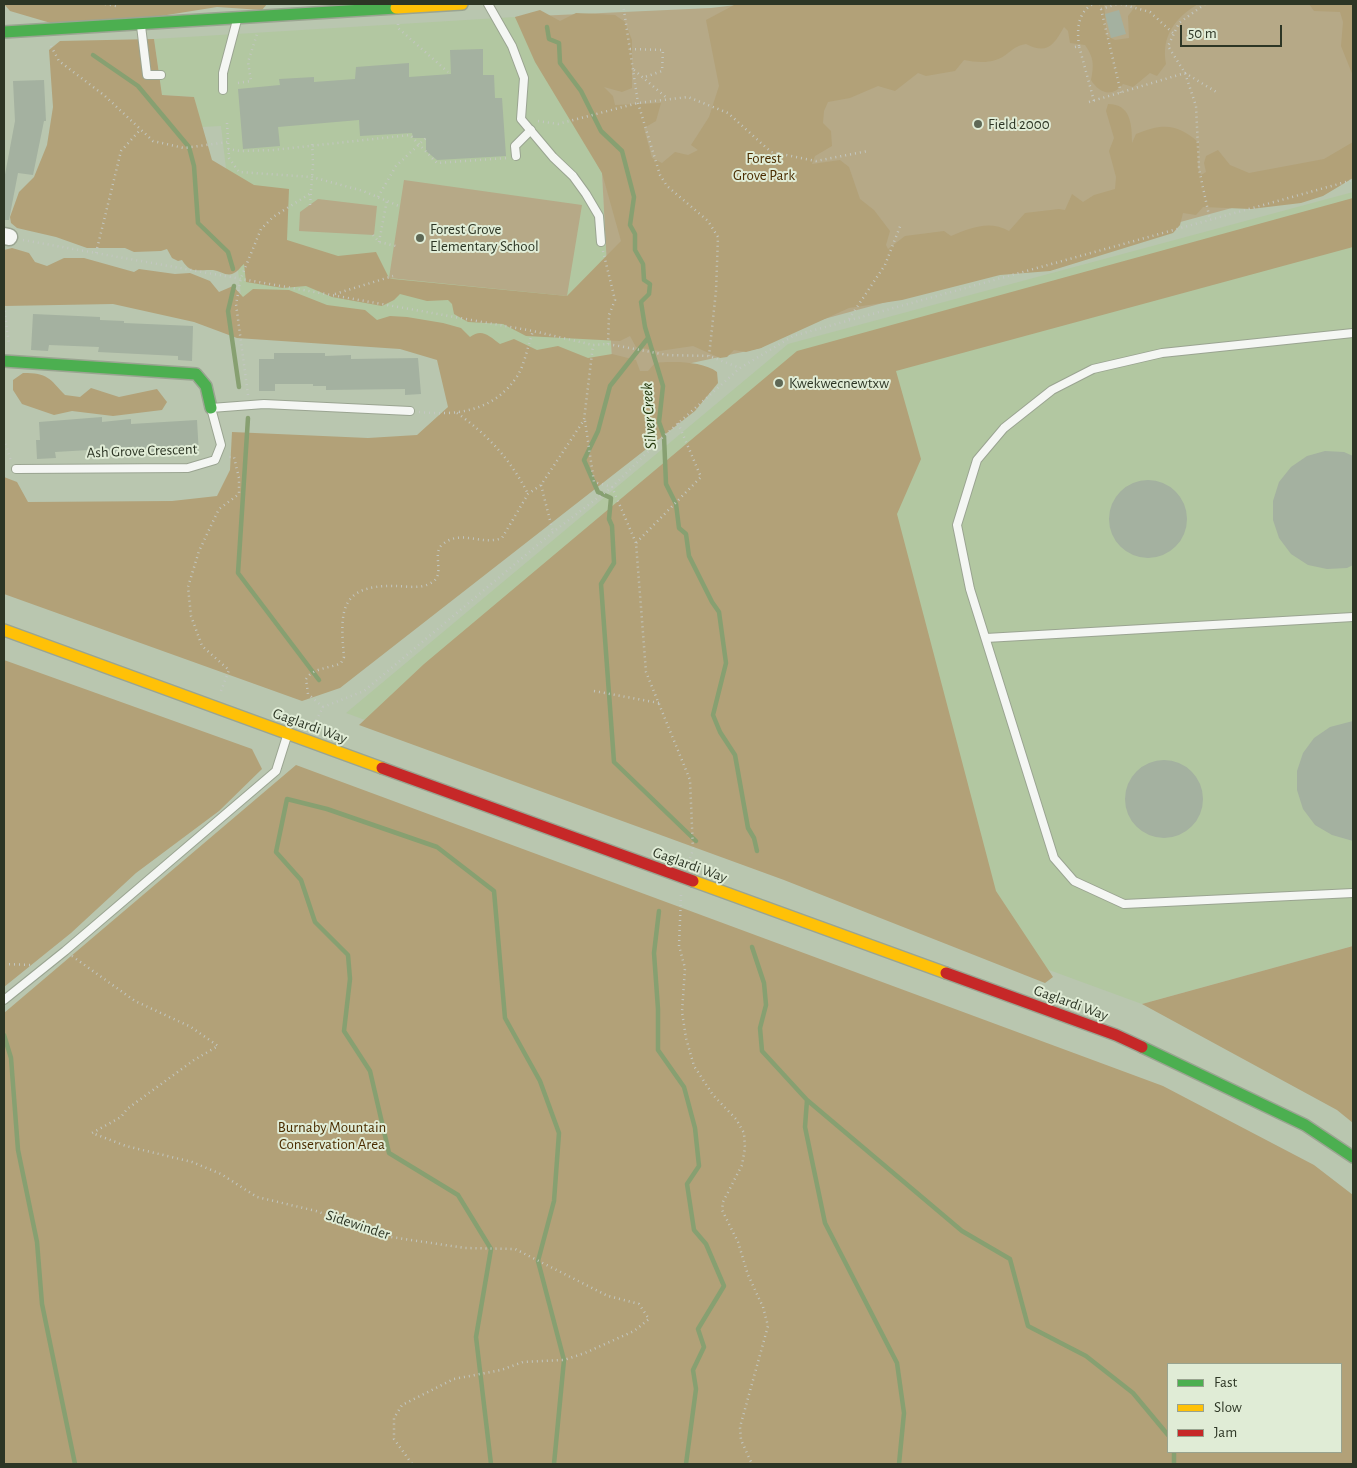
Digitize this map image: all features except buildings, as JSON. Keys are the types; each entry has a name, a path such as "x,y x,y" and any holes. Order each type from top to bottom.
{"main road":[{"path":"4,32 238,18 294,9 462,4"},
{"name":"Ash Grove Crescent","path":"7,356 196,374 206,386 211,408"},
{"name":"Gaglardi Way","path":"4,630 307,742 1116,1035 1305,1125 1353,1157"}],"lane":[{"path":"488,4 512,46 524,78 521,119 573,176 586,194 599,216 602,242"},
{"path":"224,90 223,73 238,18"},
{"path":"141,24 147,75 162,75"},
{"path":"516,156 515,146 531,130"},
{"path":"1353,333 1162,353 1094,369 1052,390 1004,428 977,460 957,525 970,589 1054,858 1074,881 1124,904 1353,893"},
{"path":"211,408 249,405 410,410"},
{"name":"Ash Grove Crescent","path":"16,469 188,468 215,460 220,445 211,408"},
{"path":"986,638 1353,617"},
{"path":"4,1000 65,951 276,770 287,734"}],"path":[{"path":"623,4 638,103 660,175 667,186 708,221 718,238 716,291 709,356"},
{"path":"1093,4 1080,16 1077,29 1079,46 1094,101"},
{"path":"1100,4 1121,93"},
{"path":"1101,9 1117,4"},
{"path":"1121,4 1150,12 1174,34"},
{"path":"1205,4 1179,23 1168,46 1185,74 1196,106 1200,169 1210,220"},
{"path":"398,21 398,28 448,72"},
{"path":"238,83 250,82 248,62 256,37"},
{"path":"49,42 59,61 105,96 153,141 184,148 228,142"},
{"path":"1075,47 1079,46"},
{"path":"630,49 662,50 662,71 642,78"},
{"path":"633,69 668,100"},
{"path":"1089,102 1185,74 1218,93"},
{"path":"521,119 558,124 603,110 638,103 688,97 728,113 771,152 816,161 868,151"},
{"path":"227,123 228,158 239,172 312,177 378,197 400,206"},
{"path":"96,253 121,151 141,130"},
{"path":"228,149 241,151 265,150 312,143 410,135 437,163 516,156"},
{"path":"378,197 396,166 426,138"},
{"path":"310,205 312,143"},
{"path":"307,742 323,707 364,691 553,532 612,487 678,423 740,368 792,336 1353,180"},
{"path":"249,405 246,368 236,304 241,278 261,229 273,217 311,193"},
{"path":"379,242 387,200"},
{"path":"848,320 885,265 901,224"},
{"path":"373,235 379,242 396,246"},
{"path":"6,237 533,331 593,345 608,344 667,355 709,356 740,368"},
{"path":"602,242 605,266 615,300 609,315 608,344"},
{"path":"333,295 393,276"},
{"path":"4,306 7,356"},
{"path":"420,412 457,413 483,408 494,402 518,375 533,331"},
{"path":"593,345 584,420 594,482 612,487"},
{"path":"457,413 487,436 517,473 528,494"},
{"path":"323,707 308,694 306,679 309,674 319,669 341,662 344,657 341,620 346,604 358,592 378,586 418,586 429,584 436,578 440,570 438,551 441,545 453,538 469,537 487,541 502,538 528,494 541,485 584,420"},
{"path":"636,543 701,476 678,423"},
{"path":"4,439 16,469"},
{"path":"216,707 229,670 202,646 191,616 188,587 199,552 219,509 239,494 239,478 234,457 217,456"},
{"path":"541,485 553,532"},
{"path":"612,487 636,543 646,672 690,780 693,850 682,878 679,937 685,968 682,1012 686,1038 694,1066 713,1094 736,1119 744,1133 745,1148 742,1165 723,1202 722,1210 738,1242 748,1275 763,1307 768,1326 740,1427 741,1440 752,1464"},
{"path":"594,691 659,704"},
{"name":"Sidewinder","path":"65,951 135,1001 191,1027 218,1046 194,1060 127,1109 121,1116 92,1133 126,1146 192,1162 221,1174 257,1197 316,1211 384,1236 465,1248 515,1249 608,1296 639,1304 649,1319 634,1331 573,1357 523,1362 490,1372 454,1379 402,1405 394,1418 394,1439 412,1464"},
{"path":"4,964 46,966"}],"shaded area":[{"name":"Forest Grove Elementary School","path":"515,17 602,173 613,380 242,304 221,126 202,127 194,97 162,95 154,39"},
{"path":"1353,192 1353,946 1142,1004 346,713 788,344"}],"green space":[{"path":"4,4 267,4 262,10 217,7 142,19 61,26 10,11"},
{"path":"736,4 1104,4 1107,36 1115,40 1129,38 1128,16 1137,4 1198,4 1176,22 1168,36 1165,54 1166,64 1157,76 1150,73 1133,87 1123,84 1110,92 1102,91 1098,88 1091,80 1093,62 1088,50 1085,45 1070,43 1068,31 1064,27 1057,39 1045,48 1039,49 1026,44 1016,47 1003,57 993,61 976,62 964,60 955,71 926,76 918,73 895,91 878,86 850,98 828,102 824,111 823,123 831,131 832,146 815,156 812,164 840,160 849,167 860,199 874,210 890,231 886,245 888,249 905,236 944,231 951,236 980,226 994,226 1009,231 1025,213 1065,210 1072,194 1083,202 1094,195 1115,189 1116,177 1109,151 1114,138 1106,111 1108,104 1116,105 1126,112 1129,117 1132,143 1136,134 1145,130 1162,127 1177,128 1191,136 1199,143 1198,168 1201,175 1206,172 1204,163 1206,156 1218,150 1230,165 1249,173 1324,159 1353,142 1353,178 1323,196 1301,203 1251,209 1203,207 1196,215 1183,213 1180,225 1173,233 1050,271 1000,275 902,300 849,308 761,348 746,352 734,350 727,357 720,358 693,346 659,351 636,347 630,336 620,341 526,336 503,324 468,322 454,314 452,304 448,300 427,301 400,294 394,300 382,306 332,297 306,286 283,288 246,282 244,264 232,274 213,270 196,270 189,268 182,260 178,261 172,258 167,249 134,252 125,248 87,248 56,237 17,228 11,223 10,217 19,192 34,177 47,145 53,107 49,50 60,41 154,39 162,95 194,97 212,160 254,185 289,189 287,240 338,256 376,252 389,278 393,279 567,296 621,241 602,173 535,62 515,17 540,10 560,21 576,13 615,15 625,22 632,40 632,88 622,92 604,87 613,96 615,105 661,103 656,121 644,128 652,158 662,163 675,152 688,155 698,150 691,145 709,117 719,86 706,20"},
{"name":"Forest Grove Park","path":"744,4 1353,4 1353,175 791,328 761,348 613,380 602,173 515,17 711,8"},
{"path":"1309,4 1353,4 1353,76 1341,46 1343,22 1340,12 1314,11"},
{"path":"404,180 582,205 567,296 389,278"},
{"path":"1353,198 1353,247 896,371 921,459 897,514 996,891 1053,977 1045,983 784,880 359,725 424,664 797,351"},
{"path":"318,199 377,206 374,235 299,231 300,212"},
{"path":"12,248 29,253 35,262 47,266 64,258 84,258 134,272 139,269 175,274 190,273 210,281 219,292 233,286 243,297 253,289 289,290 327,305 365,310 377,320 390,316 443,323 461,328 470,337 474,334 482,333 500,344 514,339 537,350 558,346 588,358 612,354 636,360 640,371 648,371 655,363 678,362 696,364 711,368 717,372 718,383 695,411 340,688 302,701 4,594 4,477 17,482 28,502 172,501 217,496 230,470 232,432 368,438 417,435 448,407 437,360 400,349 237,338 194,322 113,304 4,306 4,250"},
{"path":"23,373 43,375 65,395 80,397 91,388 119,397 157,389 167,402 162,410 113,416 72,411 54,415 22,404 13,390 13,380"},
{"path":"4,660 252,749 262,769 219,811 136,873 71,933 4,987"},
{"name":"Burnaby Mountain Conservation Area","path":"296,765 1163,1086 1314,1165 1353,1195 1353,1464 4,1464 4,1013"},
{"path":"1353,946 1353,1123 1337,1110 1142,1004"}],"waterway":[{"name":"Silver Creek","path":"547,27 549,39 559,43 560,63 581,91 601,131 622,151 634,197 630,225 635,234 635,250 643,264 644,280 650,284 649,294 641,302 645,327 663,386 659,422 664,436 666,484 676,504 679,528 686,534 689,556 719,612 726,663 713,715 720,732 735,755 748,828 754,838 757,851"},
{"path":"93,55 138,86 189,147 194,166 198,223 228,252 233,269"},
{"path":"234,286 228,311 239,387"},
{"path":"648,338 610,386 598,431 584,460 598,492 611,498 609,519 612,526 614,563 601,584 614,762 696,841"},
{"path":"248,418 238,573 319,680"},
{"path":"491,1464 476,1337 491,1249 458,1195 389,1153 370,1071 344,1031 350,979 348,955 315,922 301,880 276,852 287,799 327,809 437,847 494,891 505,1018 540,1081 559,1133 554,1201 538,1261 564,1360 554,1464"},
{"path":"659,911 654,953 658,1009 658,1050 684,1087 695,1128 699,1166 687,1184 694,1230 706,1244 724,1286 698,1329 704,1347 693,1370 696,1389 686,1464"},
{"path":"752,947 764,983 766,1005 760,1028 762,1051 807,1100 805,1127 825,1223 897,1363 904,1413 899,1464"},
{"path":"4,1035 11,1058 18,1150 37,1242 42,1304 75,1464"},
{"path":"807,1100 962,1231 1010,1259 1028,1326 1086,1356 1133,1393 1167,1434"},
{"path":"1174,1453 1174,1464"}],"traffic: fast":[{"path":"4,32 396,8"},
{"path":"4,361 196,374 206,386 211,408"},
{"path":"1142,1047 1305,1125 1353,1157"}],"traffic: slow":[{"path":"396,8 462,4"},
{"path":"4,630 382,768"},
{"path":"693,881 946,973"}],"traffic: jam":[{"path":"382,768 693,881"},
{"path":"946,973 1116,1035 1142,1047"}],"place":[{"name":"Field 2000","path":"978,124"},
{"name":"Forest Grove Elementary School","path":"420,238"},
{"name":"Kwekwecnewtxw","path":"779,383"}]}
